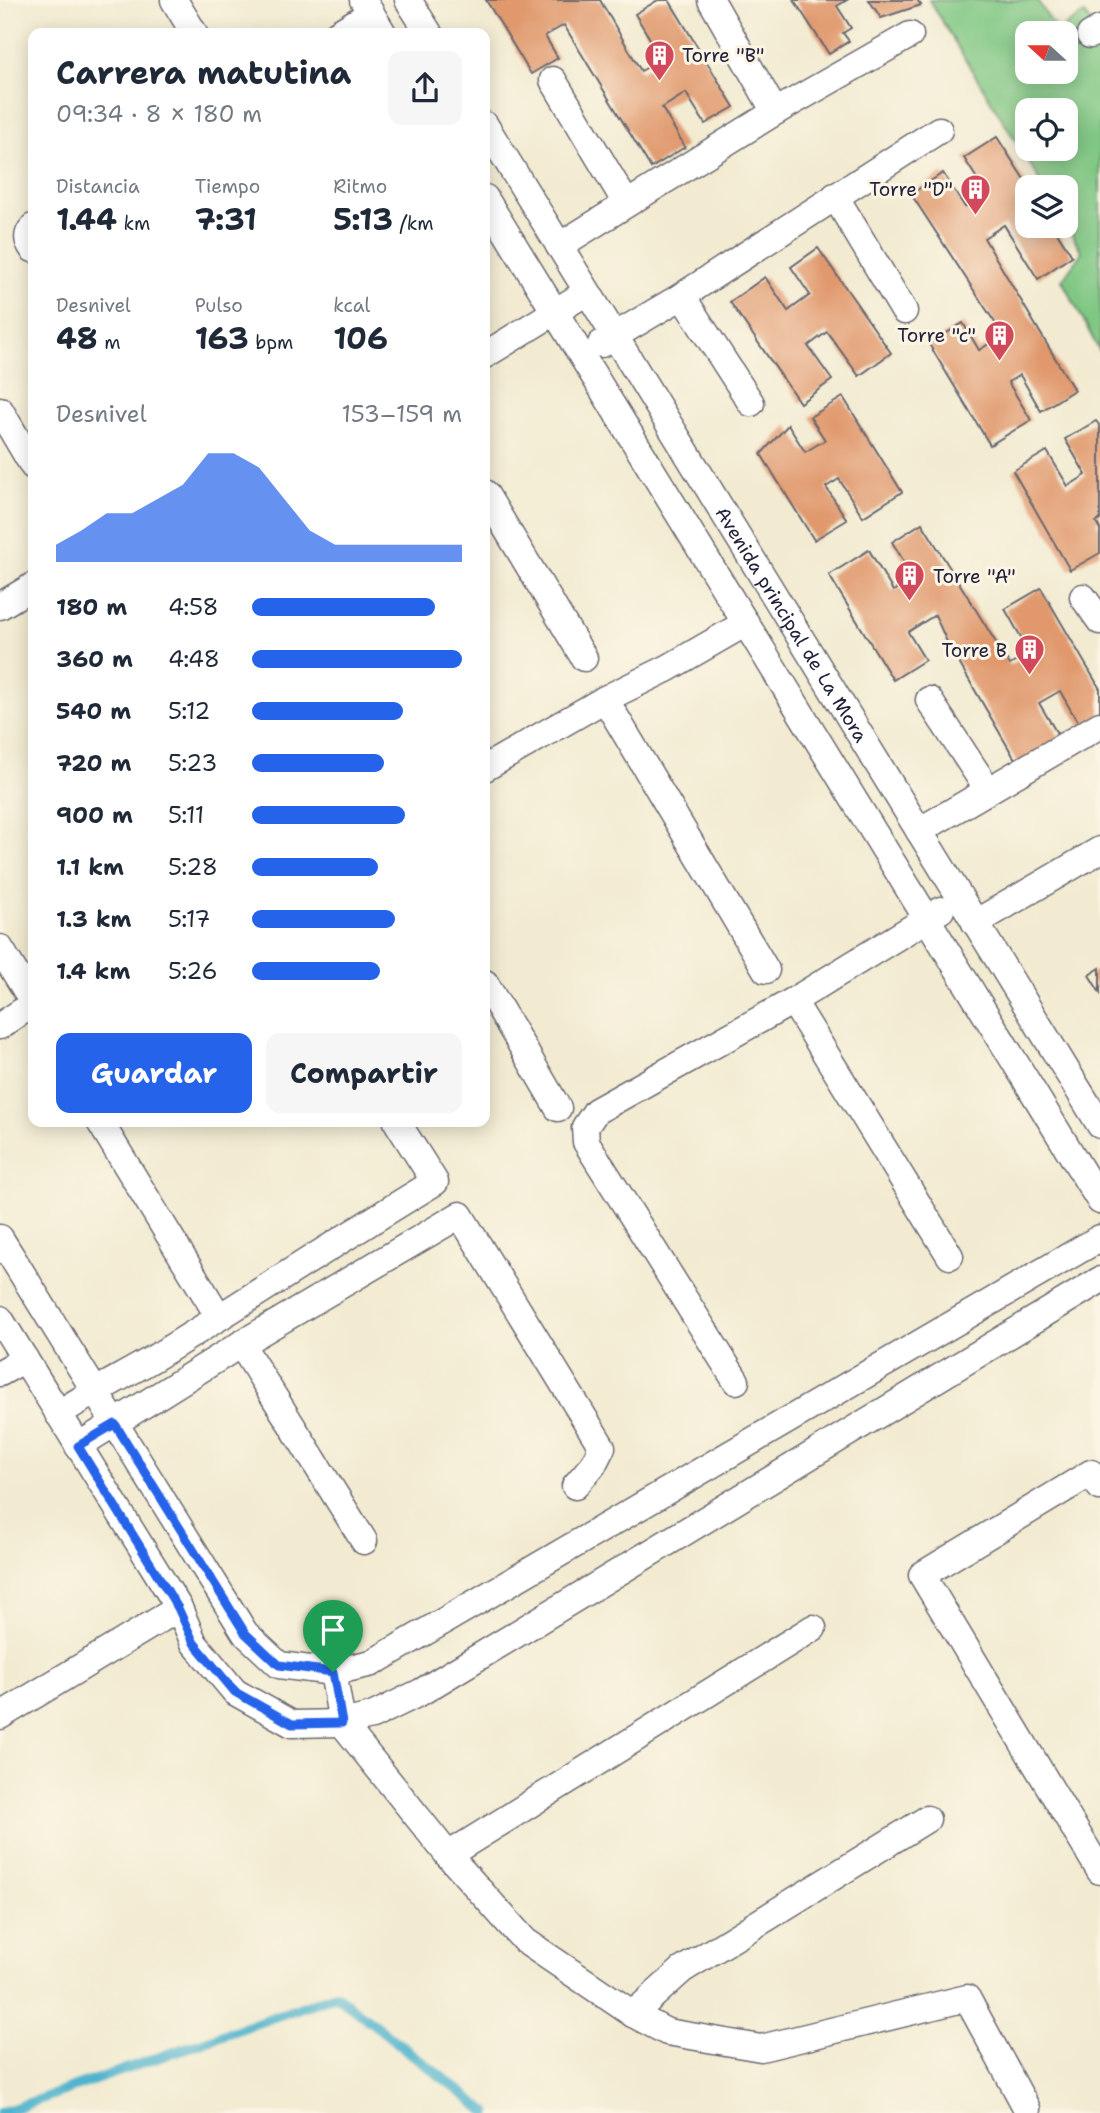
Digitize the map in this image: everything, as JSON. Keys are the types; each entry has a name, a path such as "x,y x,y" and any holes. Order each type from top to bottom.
{"street":[{"path":"174,0 191,28"},
{"path":"408,0 426,28"},
{"path":"711,0 775,112"},
{"path":"348,28 372,16"},
{"path":"559,246 775,112 910,35"},
{"path":"552,80 626,203"},
{"path":"582,356 682,296 939,130"},
{"name":"Avenida principal de La Mora","path":"490,133 1100,1125"},
{"path":"835,196 904,311"},
{"path":"490,206 1100,1201"},
{"path":"490,352 587,292"},
{"path":"682,296 751,403"},
{"path":"0,410 28,458"},
{"path":"490,501 584,658"},
{"path":"0,606 28,589"},
{"path":"1083,597 1100,621"},
{"path":"490,765 746,623"},
{"path":"605,699 766,970"},
{"path":"929,700 988,790"},
{"path":"919,831 1100,725"},
{"path":"975,923 1100,850"},
{"path":"736,1381 586,1142 586,1127 596,1111 793,1001 961,900"},
{"path":"0,948 28,995"},
{"path":"490,992 558,1108"},
{"path":"793,1001 950,1256"},
{"path":"0,1026 28,1006"},
{"path":"103,1127 219,1317"},
{"path":"58,1414 94,1390 156,1357 326,1247 435,1182 400,1127"},
{"path":"78,1446 241,1344 460,1215 602,1447 593,1465 575,1486"},
{"path":"0,1238 245,1633 279,1665 333,1672 372,1663 1100,1238"},
{"path":"0,1319 178,1608 194,1643 235,1692 292,1724 342,1723 372,1716 421,1692 1100,1280"},
{"path":"241,1344 364,1541"},
{"path":"0,1373 25,1359"},
{"path":"1097,1475 922,1575 1100,1871"},
{"path":"0,1716 178,1608"},
{"path":"448,1855 813,1628"},
{"path":"333,1672 342,1723 448,1855 525,1941 633,2014 667,2032 761,2048 967,1998 1027,2109"},
{"path":"633,2014 682,1970 927,1819"}],"green space":[{"path":"929,0 1037,0 1051,21 1015,21 1015,84 1078,84 1078,21 1073,21 1084,14 1100,33 1100,352 1062,280 1082,252 1074,238 1078,238 1078,175 1037,175 1028,161 1078,161 1078,98 1015,98 1015,140"}],"building":[{"name":"Torre \"B\"","path":"486,0 600,0 641,71 662,59 635,14 658,0 669,0 734,107 705,124 686,93 662,108 685,147 651,168 564,25 545,36 558,58 531,74"},
{"path":"794,0 847,0 837,6 851,28 843,33 849,41 829,54"},
{"path":"869,0 917,0 921,5 881,18"},
{"path":"997,137 1021,175 1015,175 1015,238 1061,238 1072,256 1038,279 1004,225 984,238 1074,390 1041,411 1020,375 1008,382 1031,420 990,445 929,344 963,323 979,350 1003,335 911,194 943,173 965,207 986,193 964,158"},
{"path":"818,248 891,353 859,376 827,332 808,346 832,380 800,403 730,302 765,277 788,311 810,295 791,267"},
{"path":"843,397 902,492 863,517 839,479 826,487 847,520 814,540 761,454 788,425 805,452 825,440 810,417"},
{"path":"1096,421 1100,426 1100,520 1096,522 1100,529 1100,553 1070,570 1013,471 1047,451 1068,486 1086,475 1065,439"},
{"path":"922,523 1010,665 1030,653 1005,609 1041,588 1100,689 1100,717 1081,728 1060,691 1039,703 1061,740 1019,766 947,642 935,615 908,632 925,660 893,680 829,575 869,550 893,591 914,578 892,542"},
{"path":"1100,968 1100,993 1089,975"}],"waterway":[{"path":"1,2113 336,1995 488,2113"}],"place":[{"name":"Torre \"B\"","path":"659,82"},
{"name":"Torre \"D\"","path":"976,216"},
{"name":"Torre \"c\"","path":"999,362"},
{"name":"Torre \"A\"","path":"910,603"},
{"name":"Torre B","path":"1030,677"}],"route":[{"path":"115,1424 245,1633 279,1665 333,1672 342,1723 292,1724 235,1692 194,1643 178,1608 78,1446 115,1424"}]}
